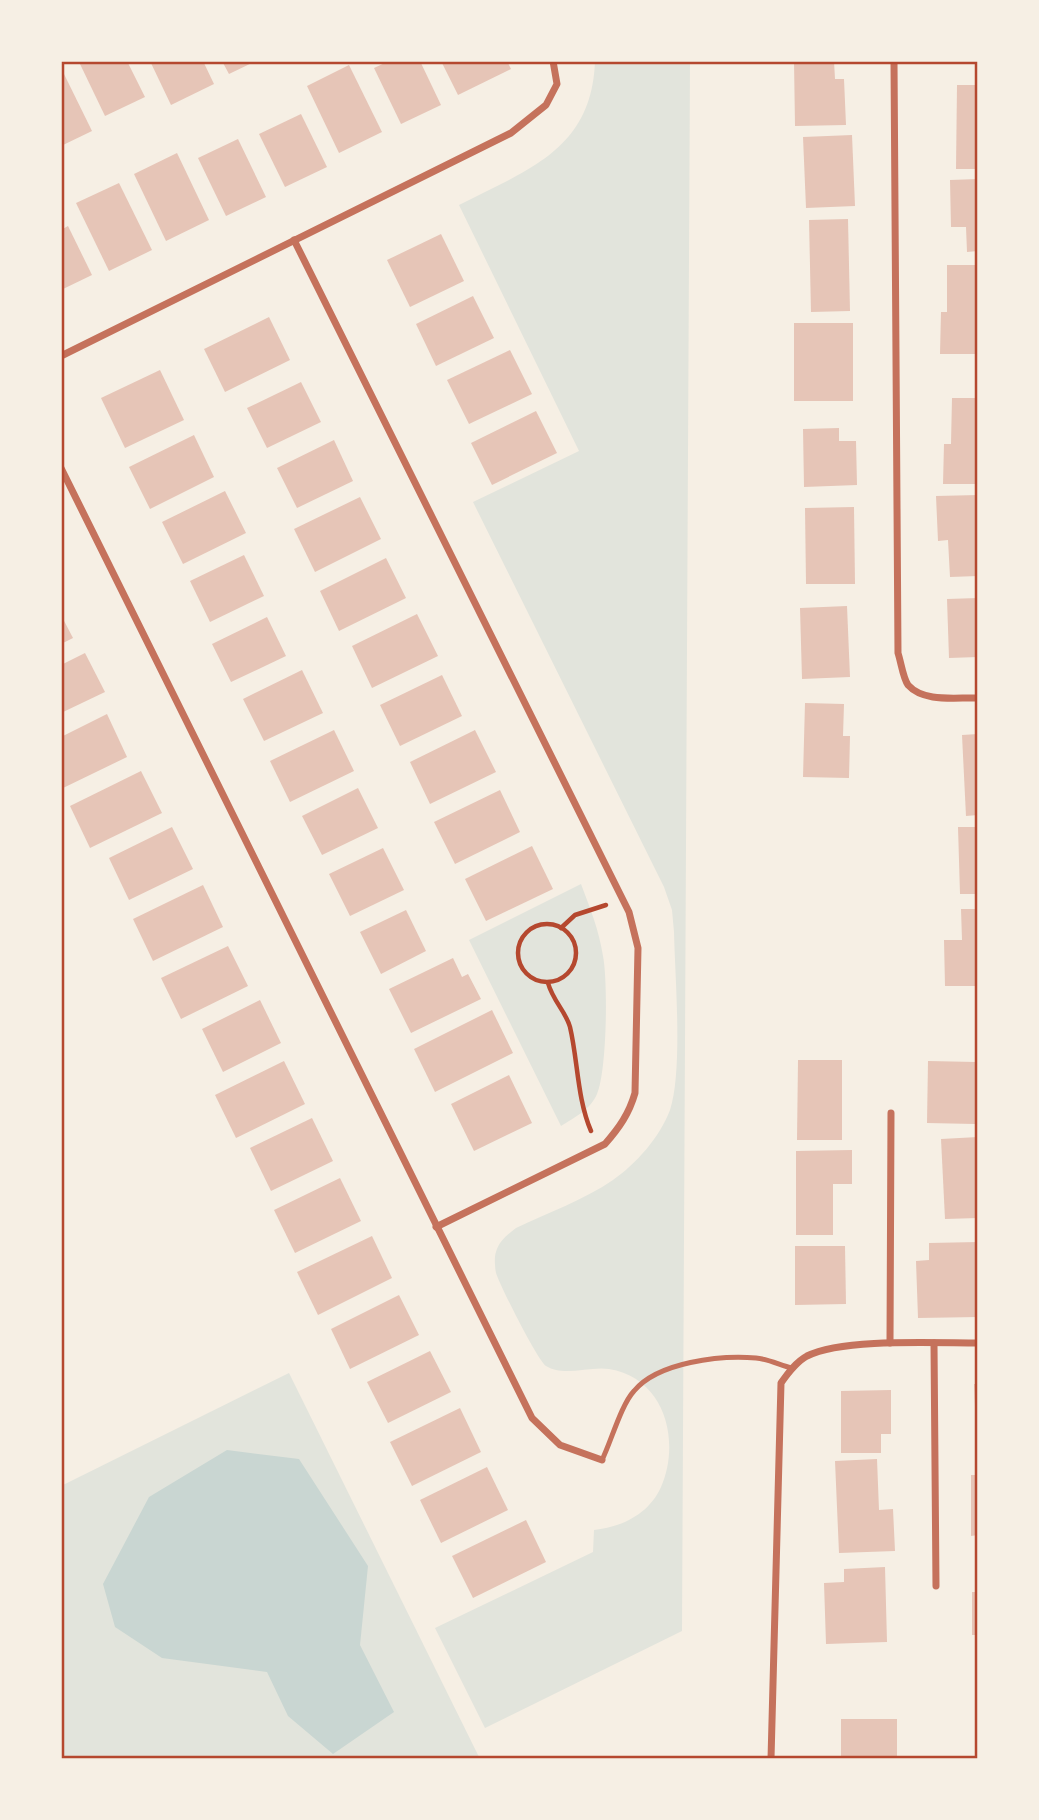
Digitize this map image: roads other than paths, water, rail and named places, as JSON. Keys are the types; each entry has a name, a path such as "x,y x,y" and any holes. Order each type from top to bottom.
{"street":[{"path":"61,356 511,133 546,105 557,84 553,61"},
{"path":"894,61 898,653 907,684 928,697 978,698"},
{"path":"294,240 622,897 629,912 638,948 635,1093 630,1111 619,1128 598,1147 436,1227"},
{"path":"61,468 532,1418 560,1445 602,1460"},
{"path":"890,1343 891,1113"},
{"path":"771,1759 778,1399 781,1383 805,1357 822,1350 890,1343 978,1343"},
{"path":"934,1343 936,1586"}],"lane":[{"path":"602,1460 633,1391 661,1371 675,1365 744,1358 758,1358 792,1368"}]}
